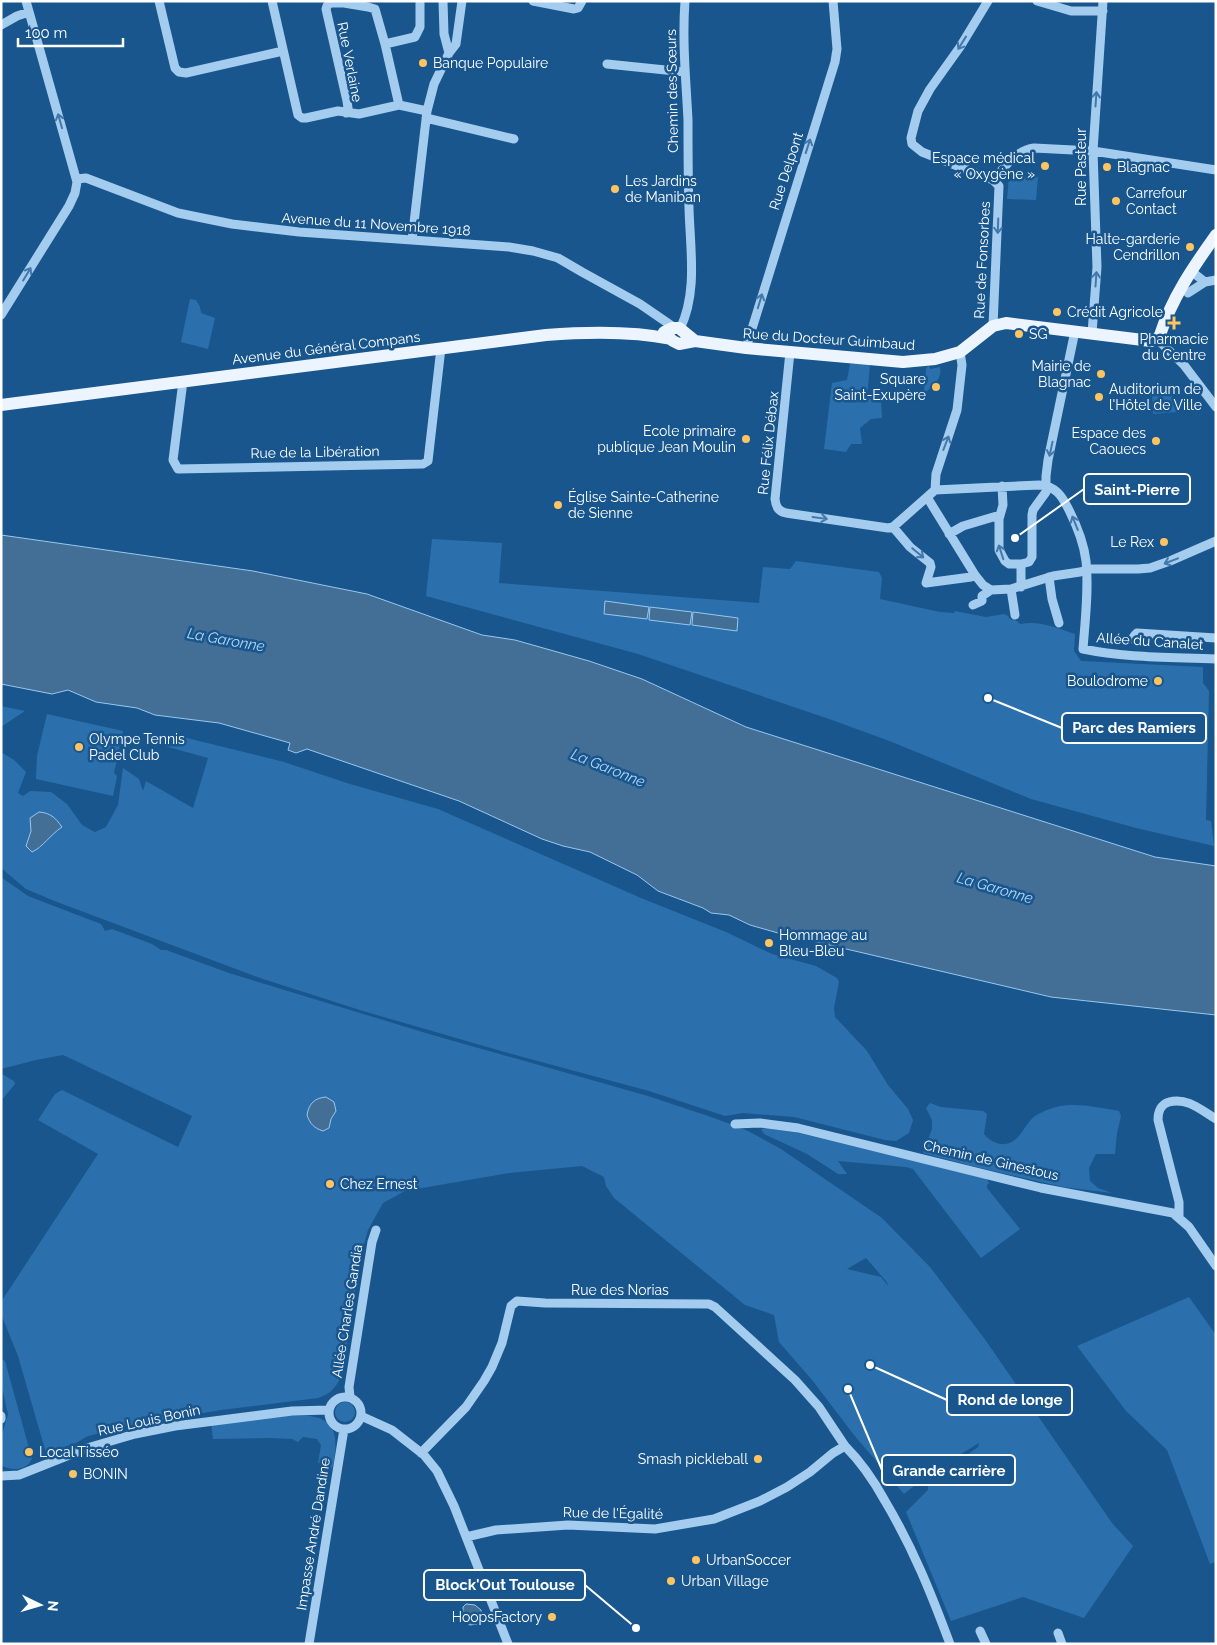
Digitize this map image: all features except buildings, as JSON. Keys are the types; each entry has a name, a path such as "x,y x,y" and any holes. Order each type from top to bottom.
{"main road":[{"path":"960,352 993,326 1012,323 1075,334 1092,333 1144,341 1157,339 1172,302 1216,235"},
{"name":"Avenue du Général Compans","path":"1,405 569,333 674,333"},
{"name":"Rue du Docteur Guimbaud","path":"674,333 746,348 903,362 935,359 960,352"}],"street":[{"path":"1,315 69,206 75,193 76,179 26,1"},
{"path":"159,1 176,68 179,72 186,73 284,51"},
{"path":"272,1 300,117 306,118 331,112 359,114 399,105 426,115 514,139"},
{"path":"385,44 416,36 420,27 420,1"},
{"path":"444,1 444,34 449,53"},
{"path":"412,240 426,115 434,84 449,53 456,44 462,1"},
{"path":"533,1 574,9 578,8 582,1"},
{"name":"Chemin des Sœurs","path":"674,333 690,296 692,271 685,72 684,25 686,1"},
{"name":"Rue Delpont","path":"746,348 835,62 837,49 833,1"},
{"path":"988,1 960,47 923,100 918,111 911,138 912,144 922,152 992,180 1019,153 1026,149 1034,148 1093,151 1216,170"},
{"path":"1037,1 1071,11 1103,11"},
{"name":"Rue Pasteur","path":"1092,333 1097,268 1093,151 1103,1"},
{"path":"344,2 375,9 399,105"},
{"name":"Rue Verlaine","path":"344,2 330,3 326,9 347,101 348,108 346,113"},
{"path":"1,26 16,16 29,12"},
{"path":"444,34 457,34"},
{"path":"607,64 685,72"},
{"name":"Avenue du 11 Novembre 1918","path":"76,179 86,178 178,212 232,224 308,233 533,250 558,258 640,304 674,333"},
{"name":"Rue de Fonsorbes","path":"992,180 999,186 993,326"},
{"path":"1191,271 1205,282"},
{"path":"1188,293 1205,282 1216,280"},
{"path":"1002,486 1003,505 998,538 1001,556 1009,564 1029,562 1032,557 1033,510 1046,492 1048,460 1075,334"},
{"path":"1157,339 1184,365 1216,407"},
{"name":"Rue de la Libération","path":"182,381 173,460 178,469 423,464 428,461 441,348"},
{"name":"Rue Félix Débax","path":"790,352 775,500 776,506 780,511 786,513 888,528 893,527"},
{"path":"960,352 962,365 957,410 936,474 934,490 893,527 910,547 930,563 926,583 975,575"},
{"path":"934,490 1002,486 1045,486 1054,488 1063,498 1076,524 1086,560 1086,570"},
{"path":"927,498 975,575 983,585 991,590"},
{"path":"949,534 963,526 1000,515"},
{"path":"973,605 982,601 982,596 991,590 1021,587 1049,577 1098,568 1150,568 1216,542"},
{"path":"1021,587 1022,564"},
{"name":"Allée du Canalet","path":"1086,570 1083,649 1102,653 1216,660"},
{"path":"1049,577 1052,598 1059,623"},
{"path":"1011,589 1015,616"},
{"path":"1132,639 1134,634 1138,633 1216,638"},
{"path":"1216,1119 1195,1106 1180,1100 1165,1103 1158,1114 1179,1202 1179,1217 1216,1266"},
{"name":"Chemin de Ginestous","path":"735,1124 760,1123 798,1128 1041,1188 1173,1213 1179,1217"},
{"name":"Allée Charles Gandia","path":"350,1397 349,1387 372,1242 376,1230"},
{"name":"Rue des Norias","path":"421,1453 456,1419 484,1381 502,1343 511,1306 517,1302 708,1304 715,1307 795,1380 819,1408 845,1446"},
{"path":"350,1397 359,1404 361,1416 355,1425 344,1429 333,1424 329,1410 337,1398 350,1397"},
{"name":"Rue Louis Bonin","path":"1,1469 6,1475 27,1472 97,1445 135,1434 174,1426 292,1411 329,1410"},
{"path":"361,1416 392,1430 421,1453 436,1471 446,1488 508,1644"},
{"name":"Impasse André Dandine","path":"309,1644 344,1429"},
{"path":"845,1446 871,1479 914,1552 950,1644"},
{"name":"Rue de l'Égalité","path":"466,1537 496,1530 554,1526 655,1529 714,1519 760,1501 787,1487 845,1446"},
{"path":"980,1631 986,1644"},
{"path":"1058,1633 1062,1644"}],"shaded area":[{"path":"1009,176 1038,177 1036,200 1007,199"},
{"path":"190,299 196,300 201,313 215,318 208,349 181,342"},
{"path":"850,364 870,364 867,398 881,400 882,418 871,419 860,428 862,444 851,444 846,452 824,449 832,383 847,380"},
{"path":"928,366 930,369 940,367 940,374 933,386 924,391 926,369"},
{"path":"1152,392 1174,397 1177,412 1153,414"},
{"path":"432,539 502,543 499,583 759,603 763,567 790,569 796,561 879,572 882,578 880,599 940,612 954,613 955,611 986,617 1004,614 1020,624 1034,623 1055,627 1075,634 1074,651 1081,661 1203,667 1203,683 1209,691 1206,820 1211,821 1214,846 1136,828 1031,799 892,742 638,654 426,596"},
{"path":"1,706 25,711 1,727"},
{"name":"Olympe Tennis Padel Club","path":"47,714 123,731 114,773 117,776 113,796 36,779 37,756"},
{"path":"183,737 284,762 350,784 438,809 641,898 726,932 772,954 816,966 837,978 839,982 834,1008 835,1017 867,1051 888,1085 908,1109 913,1120 909,1133 896,1141 885,1140 794,1117 743,1113 725,1116 649,1091 363,1011 260,978 57,902 26,889 1,868 1,752 14,760 26,772 18,793 23,796 30,791 51,792 67,804 82,825 95,832 106,827 118,805 123,768 139,779 143,791 146,781 193,808 208,758 161,745","holes":["62,827 52,834 40,848 26,845 31,831"]},
{"path":"1,877 28,896 101,924 105,931 112,929 152,944 161,950 166,950 229,973 429,1034 648,1096 748,1131 781,1149 882,1218 930,1267 984,1338 1112,1523 1133,1546 1084,1618 1023,1597 951,1621 906,1512 928,1490 928,1483 978,1447 979,1443 930,1473 904,1494 779,1342 774,1315 745,1305 614,1198 606,1186 604,1177 582,1166 509,1173 405,1191 383,1203 368,1230 361,1254 342,1375 330,1392 318,1398 221,1410 136,1424 88,1436 76,1443 46,1453 18,1356 1,1314 1,1302 98,1154 38,1120 55,1094 62,1090 178,1147 192,1116 63,1055 1,1069","holes":["866,1258 889,1287 881,1277 847,1269"]},
{"path":"2,1074 14,1081 15,1084 1,1101"},
{"path":"930,1103 941,1107 983,1111 987,1114 984,1134 1000,1144 1012,1142 1035,1116 1056,1107 1079,1105 1119,1111 1121,1116 1115,1154 1096,1154 1089,1168 1090,1181 1098,1188 1112,1193 1063,1187 923,1153 932,1129 932,1120 926,1108"},
{"path":"767,1128 798,1133 986,1178 989,1183 987,1188 1020,1229 981,1258 913,1169 838,1161 847,1174 838,1174 807,1154 764,1134 761,1129"},
{"path":"1189,1297 1216,1335 1216,1562 1210,1564 1167,1450 1126,1411 1077,1346"},
{"path":"1,1359 5,1361 32,1459 26,1466 18,1469 9,1469 1,1465 1,1438 8,1414 1,1384"},
{"path":"341,1402 349,1402 355,1408 355,1416 349,1422 341,1422 335,1416 335,1408"},
{"path":"290,1415 318,1418 330,1426 334,1433 335,1454 332,1468 329,1472 325,1472 326,1464 318,1463 321,1445 317,1439 303,1437 298,1442 292,1439 272,1438 213,1439 211,1424"}],"water":[{"name":"La Garonne","path":"1,535 253,571 367,594 482,635 515,640 589,661 642,679 746,727 1155,857 1216,866 1216,1015 1051,997 778,933 750,925 729,915 711,913 703,908 658,891 637,875 590,852 542,839 459,801 307,749 296,753 288,750 290,743 219,723 155,715 137,708 96,702 68,690 52,694 1,684"},
{"path":"605,601 649,607 647,619 604,614"},
{"path":"650,607 692,612 690,625 649,620"},
{"path":"693,612 738,618 737,631 692,625"},
{"path":"39,812 52,816 62,827 32,852 26,846 31,831 30,818"},
{"path":"326,1097 334,1102 336,1111 331,1119 329,1128 323,1131 313,1125 307,1115 309,1107 313,1102"},
{"path":"466,1604 475,1605 481,1610 482,1618 477,1624 470,1625 463,1620 463,1607"}],"place":[{"name":"Banque Populaire","path":"423,63"},
{"name":"Espace médical « Oxygène »","path":"1045,166"},
{"name":"Blagnac","path":"1107,167"},
{"name":"Les Jardins de Maniban","path":"615,189"},
{"name":"Carrefour Contact","path":"1116,201"},
{"name":"Halte-garderie Cendrillon","path":"1190,247"},
{"name":"Crédit Agricole","path":"1057,312"},
{"name":"Pharmacie du Centre","path":"1174,323"},
{"name":"SG","path":"1019,334"},
{"name":"Mairie de Blagnac","path":"1101,374"},
{"name":"Square Saint-Exupère","path":"936,387"},
{"name":"Auditorium de l'Hôtel de Ville","path":"1099,397"},
{"name":"Ecole primaire publique Jean Moulin","path":"746,439"},
{"name":"Espace des Caouecs","path":"1156,441"},
{"name":"Église Sainte-Catherine de Sienne","path":"558,505"},
{"name":"Saint-Pierre","path":"1015,538"},
{"name":"Le Rex","path":"1164,542"},
{"name":"Boulodrome","path":"1158,681"},
{"name":"Parc des Ramiers","path":"988,698"},
{"name":"Olympe Tennis Padel Club","path":"79,747"},
{"name":"Hommage au Bleu-Bleu","path":"769,943"},
{"name":"Chez Ernest","path":"330,1184"},
{"name":"Rond de longe","path":"870,1365"},
{"name":"Grande carrière","path":"848,1389"},
{"name":"Local Tisséo","path":"29,1452"},
{"name":"Smash pickleball","path":"758,1459"},
{"name":"BONIN","path":"73,1474"},
{"name":"UrbanSoccer","path":"696,1560"},
{"name":"Urban Village","path":"671,1581"},
{"name":"HoopsFactory","path":"552,1617"},
{"name":"Block'Out Toulouse","path":"636,1628"}]}
